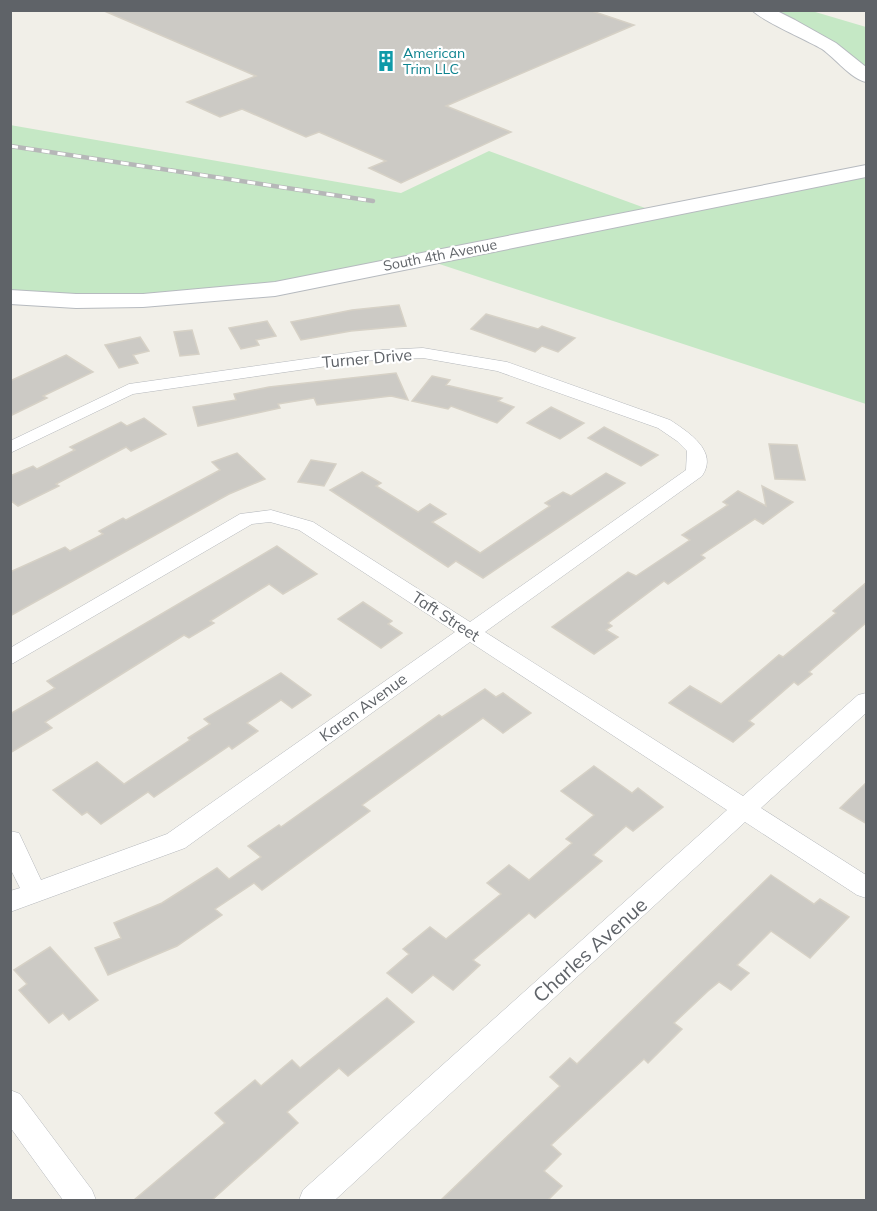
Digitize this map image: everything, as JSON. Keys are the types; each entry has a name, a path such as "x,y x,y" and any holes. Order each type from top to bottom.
{"street":[{"path":"760,10 792,25 852,62 867,77"},
{"name":"South 4th Avenue","path":"10,297 117,301 202,298 275,289 421,258 867,171"},
{"name":"Turner Drive","path":"10,448 129,389 362,356 423,353 501,366 664,424 684,437 696,450 695,472"},
{"name":"Karen Avenue","path":"10,902 176,841 695,472"},
{"name":"Taft Street","path":"10,658 247,518 271,516 306,526 867,888"},
{"name":"Charles Avenue","path":"314,1200 744,809 867,701"},
{"path":"10,840 35,894"},
{"path":"10,1103 81,1200"}],"green space":[{"path":"760,11 812,11 866,27 866,77 852,62"},
{"path":"10,125 401,193 489,151 656,212 866,171 866,404 421,258 202,298 11,297"}],"building":[{"name":"American Trim LLC","path":"102,10 589,10 634,25 446,106 511,132 401,183 369,168 386,161 319,132 306,137 242,109 220,117 187,102 256,76"},
{"path":"399,305 406,326 351,331 301,340 291,322 352,310"},
{"path":"486,314 538,329 542,326 575,338 558,352 542,346 535,352 471,329"},
{"path":"267,321 276,336 256,340 259,345 241,349 229,328"},
{"path":"192,330 199,354 180,356 174,332"},
{"path":"140,337 149,351 133,355 138,363 119,368 105,345"},
{"path":"66,355 93,372 43,396 47,398 10,416 10,381"},
{"path":"396,373 408,400 391,396 317,405 314,398 278,404 280,408 198,426 193,407 236,400 234,394 269,387"},
{"path":"432,376 450,380 446,385 502,398 498,401 514,407 497,423 451,406 448,409 412,401"},
{"path":"551,407 584,423 560,439 527,423"},
{"path":"144,418 166,434 131,451 126,447 56,484 59,486 18,506 10,500 10,476 33,466 37,469 75,450 70,447 121,422 127,426"},
{"path":"604,427 658,455 641,466 588,438"},
{"path":"769,444 797,445 805,480 775,479"},
{"path":"237,453 265,479 229,494 10,616 10,572 65,547 70,551 103,534 99,531 123,518 126,520 220,470 212,462"},
{"path":"311,460 336,464 324,486 298,482"},
{"path":"362,472 381,483 376,486 418,512 430,504 446,514 432,522 480,553 550,506 545,503 563,492 571,496 606,473 625,483 483,578 456,561 448,567 330,490"},
{"path":"762,486 793,502 763,524 755,519 701,555 705,558 668,584 664,581 608,623 612,626 606,630 618,637 594,654 552,627 628,572 636,576 690,540 682,535 728,505 723,502 738,491 766,506"},
{"path":"277,546 317,574 283,594 269,584 210,621 214,623 189,638 184,635 45,722 52,728 10,753 10,714 55,688 47,681"},
{"path":"867,582 867,622 809,672 812,674 798,685 794,682 749,721 754,724 733,742 669,703 690,686 721,704 779,655 783,657 836,613 833,611"},
{"path":"363,602 392,621 388,624 402,633 381,648 338,619"},
{"path":"281,673 311,695 292,708 281,700 247,723 258,731 232,749 229,746 154,797 148,792 101,824 87,812 82,815 53,790 97,762 124,784 210,724 204,719"},
{"path":"485,689 496,697 503,693 531,713 503,733 483,718 362,805 370,811 262,890 254,883 215,909 222,915 177,946 108,975 95,948 121,938 114,923 162,903 217,868 229,879 261,857 248,846 279,825 281,827 439,715 442,717"},
{"path":"594,766 632,793 638,788 663,807 633,831 626,826 593,855 602,861 535,918 529,913 473,960 480,965 453,990 433,975 412,993 387,973 409,954 403,949 430,927 446,939 501,894 487,883 509,865 529,880 572,843 566,839 594,815 561,791"},
{"path":"867,782 867,824 840,808"},
{"path":"771,875 814,904 820,899 849,917 810,958 771,931 737,965 749,973 731,990 719,982 708,991 674,1023 682,1029 648,1063 644,1059 551,1145 561,1154 544,1171 562,1186 548,1200 441,1200 560,1086 550,1077 570,1058 577,1064"},
{"path":"50,947 98,1000 69,1020 63,1013 49,1023 19,990 27,984 14,970"},
{"path":"387,998 414,1022 348,1076 339,1068 287,1112 298,1123 212,1200 134,1200 225,1123 215,1113 255,1080 261,1086 292,1060 300,1068"}],"railway":[{"path":"10,146 373,201"}],"place":[{"name":"American Trim LLC","path":"386,61"}]}
